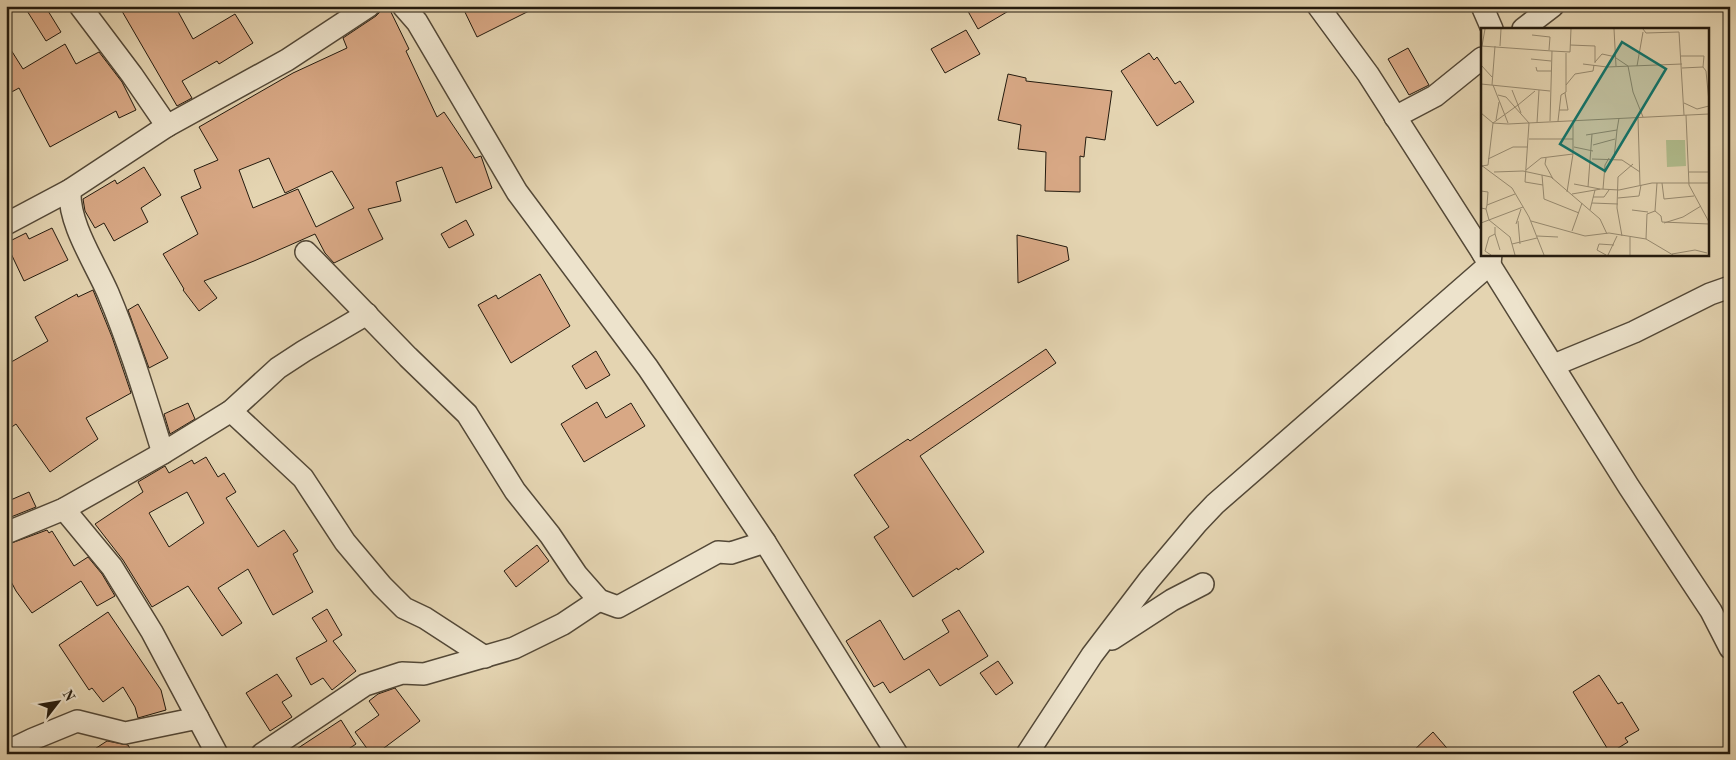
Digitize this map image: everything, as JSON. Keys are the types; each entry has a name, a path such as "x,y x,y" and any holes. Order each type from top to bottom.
{"street":[{"path":"80,6 132,75 167,126"},
{"path":"6,224 70,190 167,126 287,60 368,6"},
{"path":"403,6 417,22 517,192 648,368 765,542 897,754"},
{"path":"1318,6 1368,74 1481,247"},
{"path":"1482,6 1492,28"},
{"path":"1524,28 1554,6"},
{"path":"1395,117 1435,96 1481,59"},
{"path":"70,190 69,203 128,344 163,453"},
{"path":"306,252 408,357 467,414 515,491 550,535 577,575 599,600 618,607 718,552 732,553 765,542"},
{"path":"1027,754 1092,654 1196,523 1487,256 1629,487 1711,610 1730,648"},
{"path":"1554,365 1634,332 1710,294 1730,287"},
{"path":"6,533 64,509 231,412 278,368 367,314"},
{"path":"231,412 303,478 345,542 382,586 404,608 425,618 485,657"},
{"path":"64,509 112,567 152,632 217,754"},
{"path":"1092,654 1133,624 1202,584"},
{"path":"262,754 365,685 402,673 424,674 514,648 563,624 599,600"},
{"path":"6,752 32,739 76,722 125,733 198,718"}],"building":[{"path":"24,6 45,6 61,32 46,41"},
{"path":"119,6 175,6 193,39 235,14 253,43 219,64 217,61 182,81 192,98 177,106"},
{"path":"381,6 388,6 409,49 406,51 437,117 444,112 475,158 481,156 492,188 456,203 442,167 396,182 401,201 368,209 383,239 334,263 325,253 315,234 204,281 217,298 199,311 183,290 163,254 198,234 181,197 201,188 194,170 218,160 199,127 293,73 347,48 343,38 380,12","holes":["269,158 285,193 332,171 354,208 316,227 298,189 253,208 239,170"]},
{"path":"462,6 539,6 477,37"},
{"path":"965,6 1017,6 978,29"},
{"path":"966,30 980,54 945,73 931,49"},
{"path":"6,42 23,69 65,44 76,64 99,52 122,82 136,110 119,118 116,111 50,147 19,88 6,95"},
{"path":"1408,48 1429,85 1409,95 1388,59"},
{"path":"1149,53 1154,60 1157,57 1175,84 1180,81 1194,102 1157,126 1121,71"},
{"path":"1008,74 1026,78 1026,81 1112,91 1105,140 1086,137 1084,157 1080,156 1080,192 1045,191 1046,152 1018,149 1021,125 998,120"},
{"path":"144,167 161,195 141,208 148,222 114,241 104,223 95,228 85,211 83,199 115,180 117,184"},
{"path":"466,220 474,235 449,248 441,234"},
{"path":"52,228 68,260 24,281 6,243 26,233 29,239"},
{"path":"1017,235 1067,247 1069,260 1018,283"},
{"path":"540,274 570,326 511,363 478,305 496,295 498,299"},
{"path":"93,290 112,337 131,393 86,418 98,439 50,472 16,424 6,431 6,365 48,341 35,317 77,294 78,297"},
{"path":"138,304 168,358 149,368 128,310"},
{"path":"1046,349 1056,363 920,456 984,552 913,597 874,537 889,527 854,475 908,439 910,441"},
{"path":"596,351 610,375 586,389 572,366"},
{"path":"597,402 606,418 631,403 645,426 584,462 561,424"},
{"path":"188,403 195,419 170,434 164,414"},
{"path":"206,457 218,477 224,473 236,492 226,498 258,547 284,530 298,551 293,554 313,592 273,615 248,569 218,588 242,623 222,636 188,586 152,607 123,560 95,524 143,492 138,482 165,466 169,473 192,460 194,464","holes":["187,492 204,523 169,547 149,513"]},
{"path":"29,492 36,507 6,519 6,502"},
{"path":"47,530 49,533 52,531 74,566 88,557 102,574 115,596 97,606 81,581 32,613 16,591 6,572 6,545"},
{"path":"537,545 549,561 516,587 504,571"},
{"path":"327,609 342,635 333,641 356,671 332,690 323,678 311,685 296,658 327,641 312,618"},
{"path":"959,610 988,656 940,686 929,669 890,693 883,682 874,687 846,641 880,620 904,660 949,632 942,620"},
{"path":"108,612 161,690 166,710 138,718 135,707 123,687 103,702 92,688 89,690 59,645"},
{"path":"998,661 1013,683 996,695 980,673"},
{"path":"277,674 292,696 282,702 292,717 270,731 246,693"},
{"path":"1599,675 1618,704 1622,702 1639,730 1625,738 1628,742 1610,753 1573,692"},
{"path":"395,688 420,721 376,754 371,754 355,732 379,715 369,701 378,694"},
{"path":"341,720 356,744 341,754 289,754"},
{"path":"1433,732 1452,754 1410,754"},
{"path":"107,741 128,745 133,754 87,754"}]}
